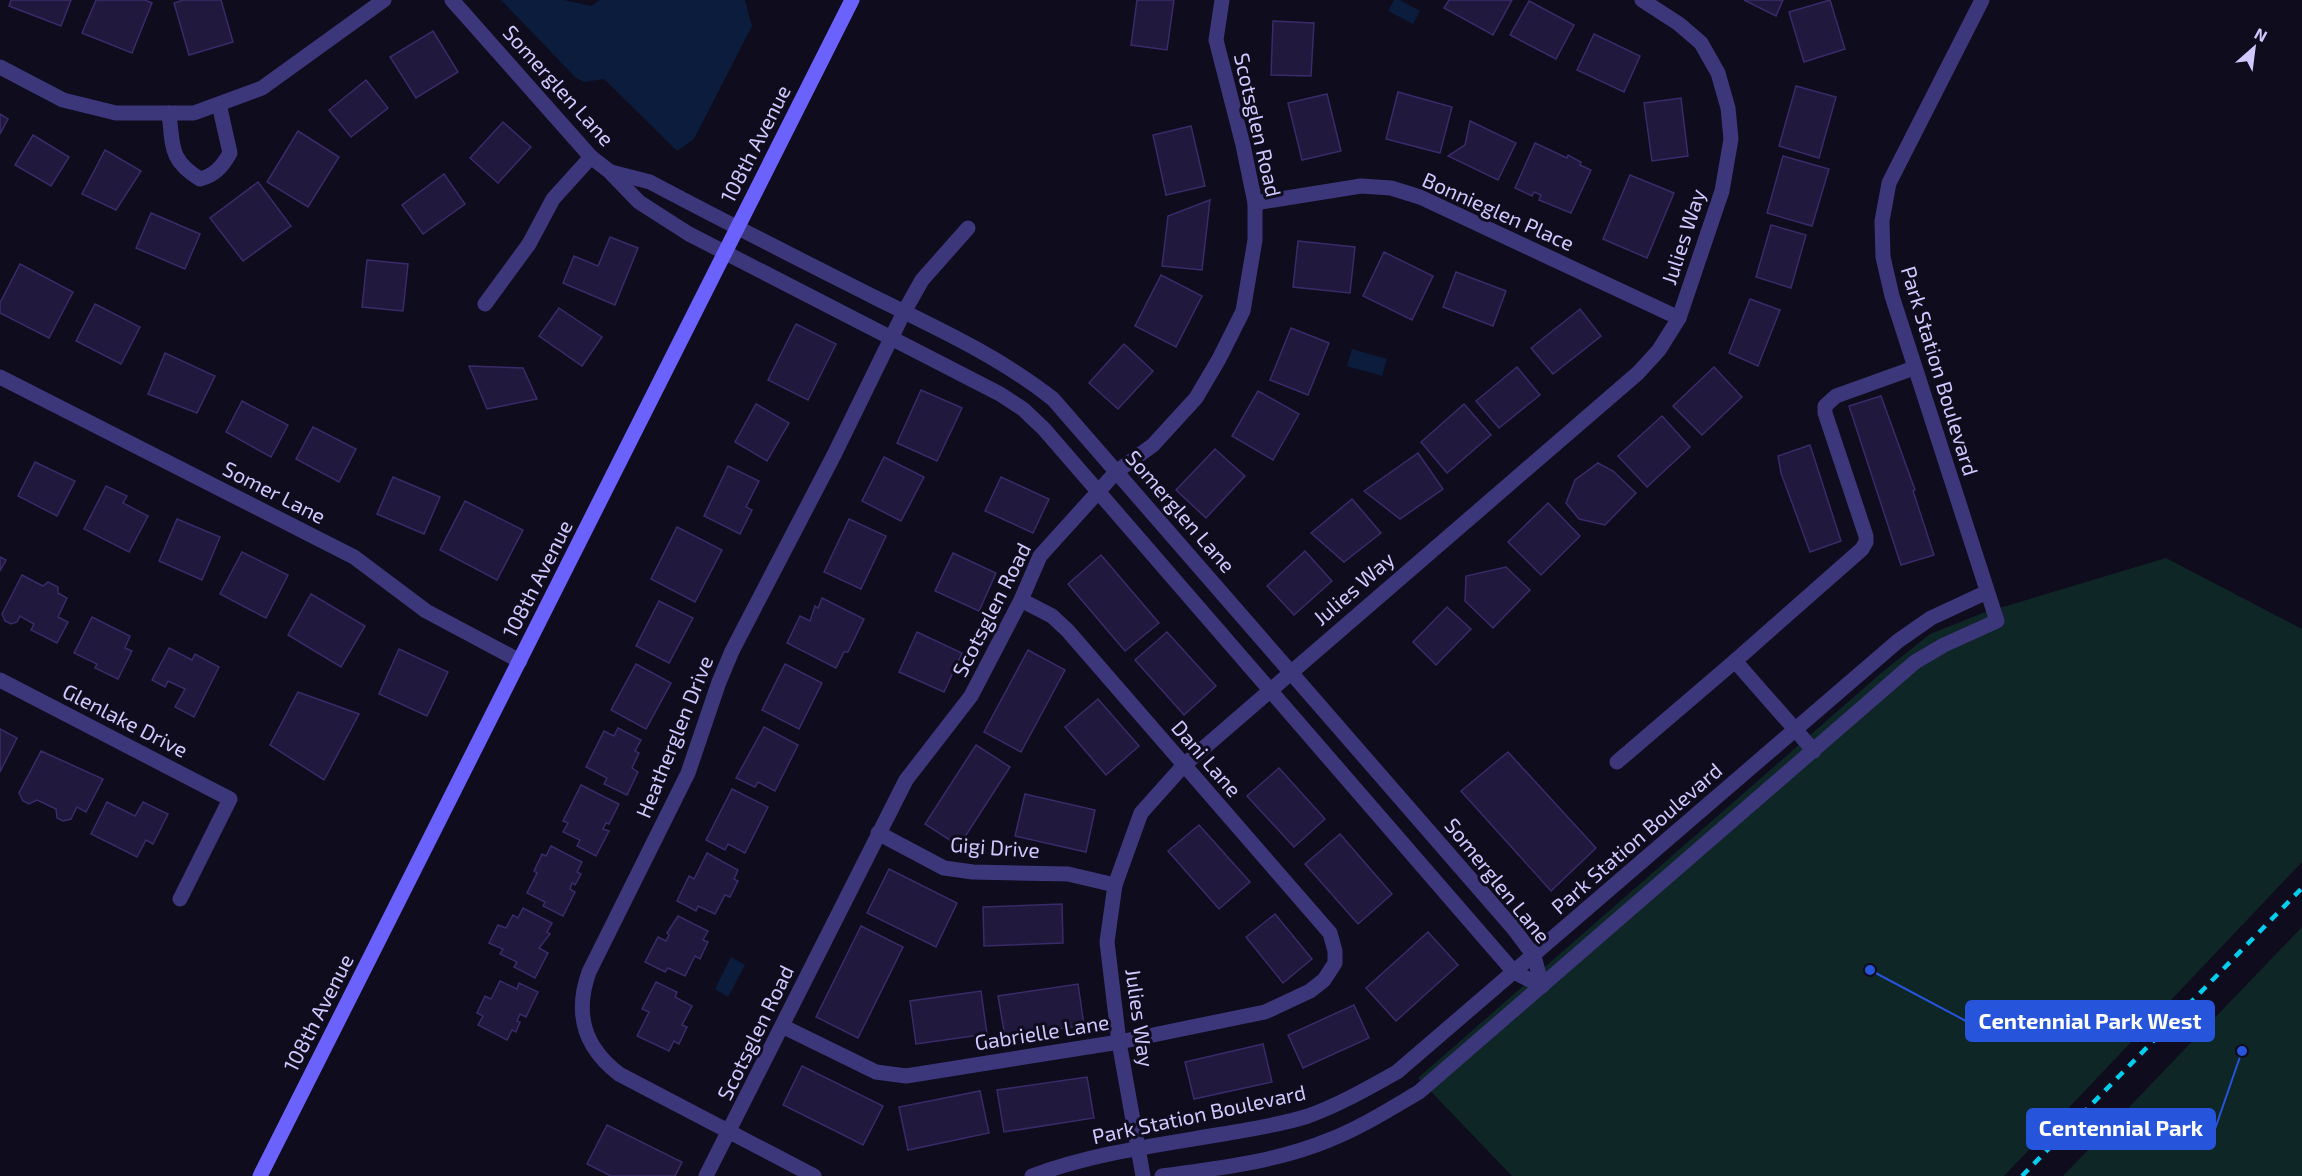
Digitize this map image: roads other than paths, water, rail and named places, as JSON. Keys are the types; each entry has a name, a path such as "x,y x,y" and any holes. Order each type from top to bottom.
{"street":[{"path":"0,67 63,100 116,113 194,113 262,88 384,0"},
{"name":"Somerglen Lane","path":"452,0 591,157 609,171 639,202 724,254 1000,394 1023,409 1044,429 1271,689 1514,972 1542,986"},
{"name":"108th Avenue","path":"260,1176 852,0"},
{"name":"Scotsglen Road","path":"706,1176 906,780 971,696 1021,600 1040,556 1116,472 1153,445 1196,398 1243,311 1255,240 1255,203 1243,145 1216,40 1222,0"},
{"name":"Julies Way","path":"1143,1176 1119,1042 1107,942 1115,885 1141,813 1184,765 1638,373 1659,350 1678,318 1722,191 1731,139 1728,108 1718,74 1701,43 1679,24 1642,0"},
{"name":"Park Station Boulevard","path":"1162,1176 1283,1155 1329,1140 1378,1116 1419,1092 1915,662 1944,645 1997,621 1892,296 1883,257 1882,221 1889,183 1982,0"},
{"path":"169,113 175,157 186,171 200,179 212,176 223,165 230,153 219,104"},
{"path":"485,304 530,244 553,199 591,157"},
{"name":"Somerglen Lane","path":"609,171 650,182 904,312 994,359 1028,379 1053,399 1292,671 1514,929 1534,956 1542,986"},
{"name":"Bonnieglen Place","path":"1255,203 1360,186 1391,189 1420,197 1678,318"},
{"name":"Heatherglen Drive","path":"814,1176 619,1074 608,1066 591,1045 583,1021 582,995 589,972 688,773 732,651 829,465 904,312 922,280 968,228"},
{"path":"1617,762 1862,549 1866,536 1825,413 1825,406 1836,396 1914,368"},
{"name":"Somer Lane","path":"0,377 354,557 426,611 520,661"},
{"name":"Park Station Boulevard","path":"1032,1176 1065,1163 1274,1125 1308,1116 1343,1102 1397,1072 1898,641 1931,618 1987,592"},
{"name":"Dani Lane","path":"1021,600 1052,616 1068,631 1330,933 1335,951 1335,963"},
{"path":"1735,661 1814,751"},
{"name":"Glenlake Drive","path":"0,681 230,799 180,899"},
{"name":"Gigi Drive","path":"878,833 944,868 973,872 1068,874 1115,885"},
{"name":"Gabrielle Lane","path":"782,1026 876,1072 906,1076 1119,1042 1265,1012 1310,991 1324,980 1335,963"}],"water":[{"path":"501,0 564,0 591,6 600,0 745,0 752,26 694,139 677,151 604,79 584,82 576,78"},
{"path":"1394,0 1400,0 1420,11 1413,24 1388,11"},
{"path":"1352,349 1387,359 1382,376 1347,366"},
{"path":"731,957 745,965 728,997 715,989"}],"railway":[{"path":"2022,1176 2302,888"}],"place":[{"name":"Centennial Park West","path":"1870,970"},
{"name":"Centennial Park","path":"2242,1051"}]}
